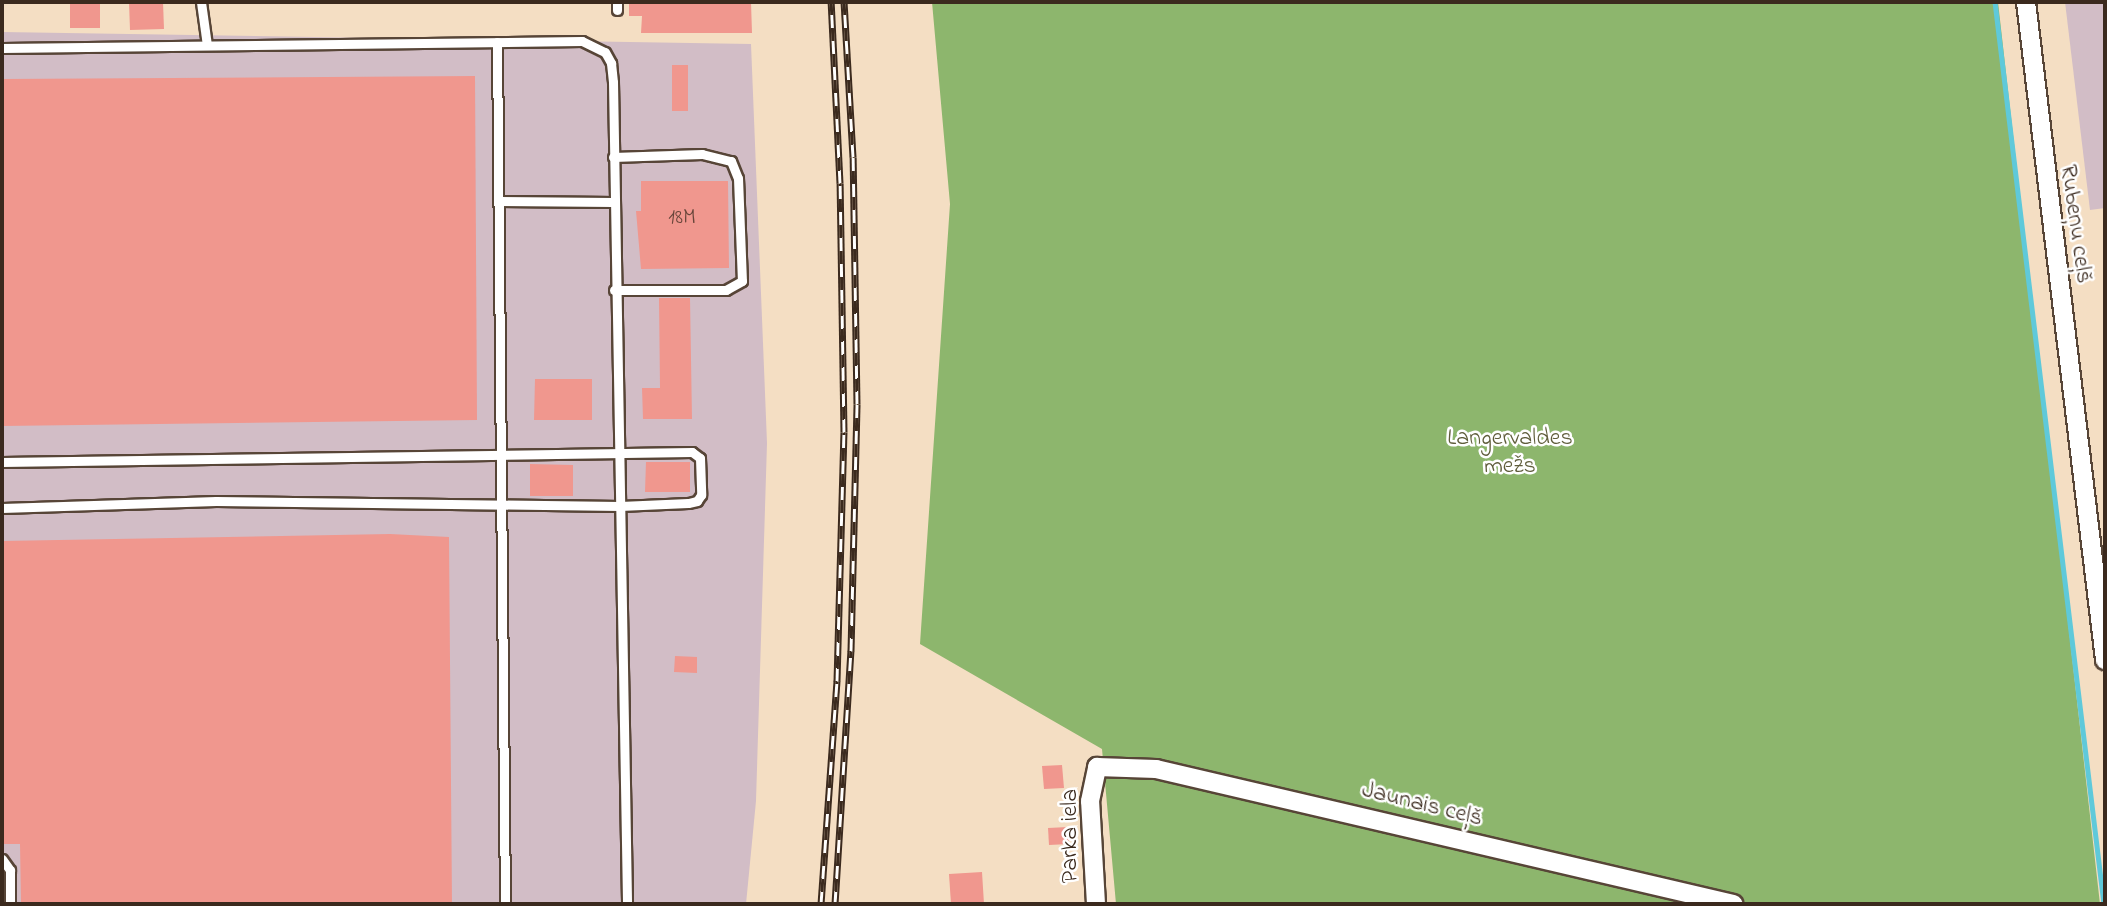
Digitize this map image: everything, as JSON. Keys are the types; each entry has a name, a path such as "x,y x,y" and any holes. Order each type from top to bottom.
{"street":[{"name":"Rubeņu ceļš","path":"2026,2 2105,660"},
{"name":"Parka iela","path":"1096,904 1090,801 1097,767"},
{"name":"Jaunais ceļš","path":"1097,767 1156,769 1733,904"}],"lane":[{"path":"201,2 207,45"},
{"path":"2,48 582,41 605,52 611,63 627,904"},
{"path":"497,42 505,904"},
{"path":"613,157 702,155 732,161 738,178 742,281 726,290 614,290"},
{"path":"499,201 613,202"},
{"path":"2,462 697,453 701,495 697,501 620,506 216,501 2,508"},
{"path":"2,859 10,870 10,904"}],"shaded area":[{"path":"2065,2 2105,2 2105,208 2090,210"},
{"path":"2,32 751,44 767,443 756,801 746,904 2,904"}],"green space":[{"name":"Langervaldes mežs","path":"932,2 1998,2 2100,904 1116,904 1102,749 920,644 950,204"}],"building":[{"path":"70,2 100,2 100,28 70,28"},
{"path":"129,2 163,2 164,29 130,30"},
{"path":"629,2 751,2 752,33 641,33 642,16 629,16"},
{"path":"672,65 688,65 688,111 672,111"},
{"path":"475,76 477,420 2,426 2,79"},
{"path":"641,181 728,181 729,268 641,269 636,211 641,211"},
{"path":"659,298 690,298 692,419 643,419 642,388 660,388"},
{"path":"535,379 592,379 592,420 534,420"},
{"path":"646,462 690,462 690,492 645,492"},
{"path":"530,464 573,465 573,496 530,496"},
{"path":"390,534 449,537 452,904 21,904 20,844 2,844 2,541"},
{"path":"675,656 697,657 697,673 674,672"},
{"path":"1062,765 1064,788 1044,789 1042,766"},
{"path":"1068,827 1069,844 1049,845 1048,828"},
{"path":"982,872 984,904 951,904 949,874"}],"waterway":[{"path":"1995,2 2104,904"}],"railway":[{"path":"821,904 837,681 844,432 840,183 831,2"},
{"path":"835,904 851,651 857,404 853,157 844,2"}]}
